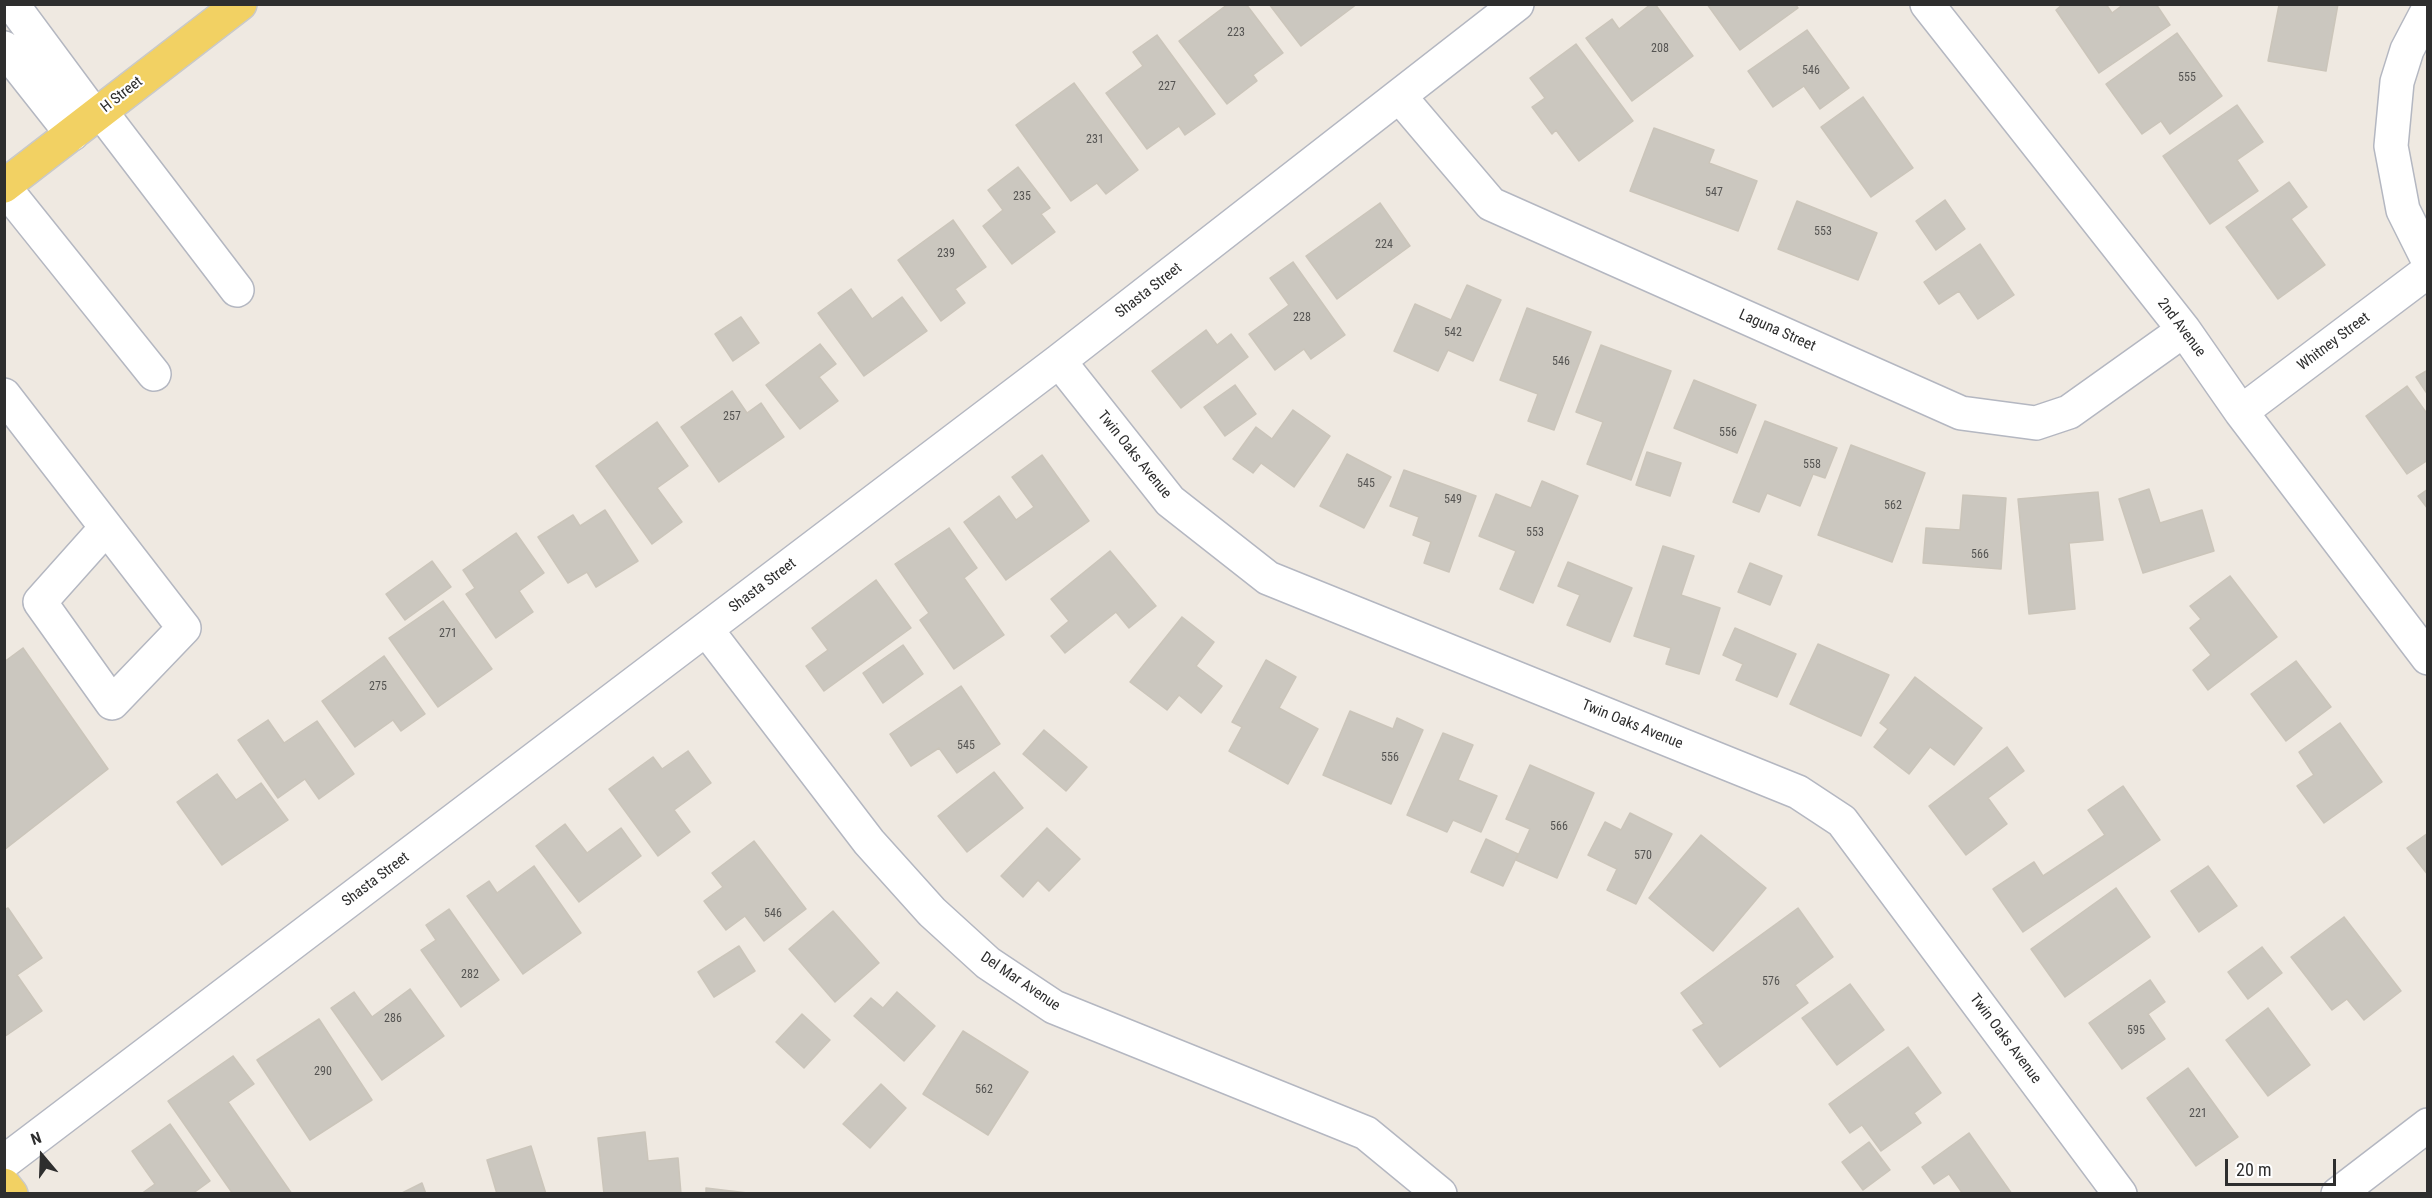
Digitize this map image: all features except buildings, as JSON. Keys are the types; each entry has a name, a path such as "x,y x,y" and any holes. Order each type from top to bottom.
{"main road":[{"name":"H Street","path":"4,186 90,121 226,9"},
{"path":"4,1185 11,1194"}],"street":[{"path":"12,4 90,121 237,290"},
{"name":"Shasta Street","path":"4,1162 1059,361 1517,4"},
{"name":"2nd Avenue","path":"1927,4 2184,330 2241,412 2427,658"},
{"path":"2427,10 2407,50 2397,82 2391,146 2403,210 2427,260"},
{"path":"4,48 90,121"},
{"name":"Laguna Street","path":"1400,97 1491,204 1961,413 2036,423 2069,412 2184,330"},
{"path":"4,186 154,374"},
{"name":"Whitney Street","path":"2241,412 2427,271"},
{"name":"Twin Oaks Avenue","path":"1059,361 1170,501 1268,578 1798,792 1842,821 2120,1194"},
{"path":"4,395 184,628 112,703 40,602 106,528"},
{"name":"Del Mar Avenue","path":"706,629 869,842 932,912 988,963 1054,1007 1366,1133 1435,1192"},
{"path":"2338,1194 2427,1125"}]}
